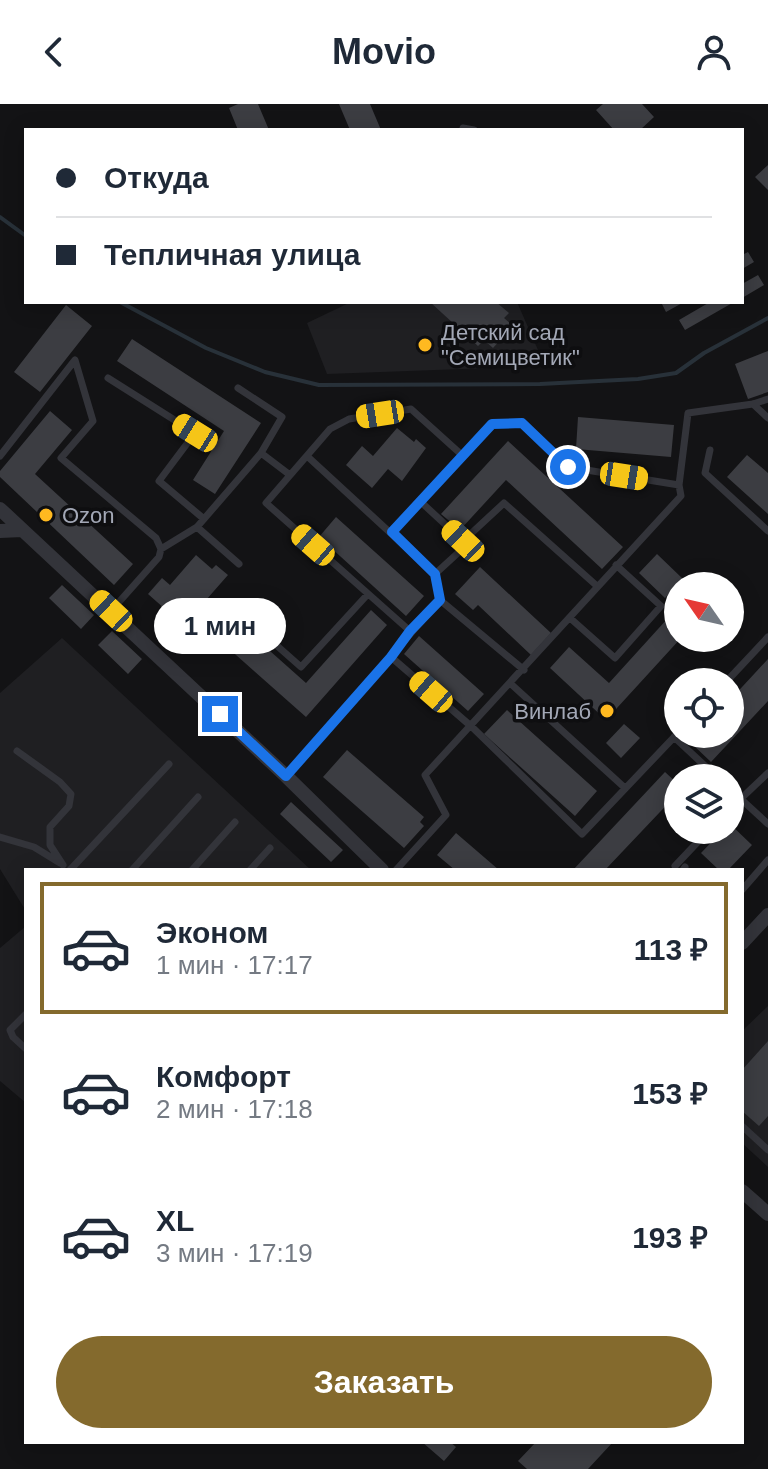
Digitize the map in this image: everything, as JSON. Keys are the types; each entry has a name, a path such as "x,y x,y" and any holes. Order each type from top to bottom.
{"street":[{"path":"0,509 380,868"},
{"path":"0,531 22,530"},
{"path":"744,941 768,915"},
{"path":"744,1195 768,1214"}],"lane":[{"path":"0,456 75,360 93,421 61,458 156,538 161,549 159,557 111,611"},
{"path":"108,378 195,433 159,481 204,519"},
{"path":"161,549 197,527 261,453 282,417 238,388"},
{"path":"398,868 446,815 425,775 681,496 679,485 688,413 768,399"},
{"path":"753,404 768,418"},
{"path":"410,631 266,503 330,429 349,419 411,409 463,456"},
{"path":"392,532 492,424 522,423 568,467 679,485"},
{"path":"710,450 705,473 768,531"},
{"path":"261,453 290,475"},
{"path":"307,456 435,574 440,600 524,670"},
{"path":"421,502 463,541"},
{"path":"435,574 459,552 463,541 504,503 597,586"},
{"path":"197,527 239,564"},
{"path":"570,618 615,658 661,606 616,565"},
{"path":"239,612 301,667 368,594"},
{"path":"286,776 440,600"},
{"path":"739,668 768,637"},
{"path":"391,657 472,727 582,834 664,747"},
{"path":"511,684 625,788"},
{"path":"689,748 704,764"},
{"path":"17,751 60,782 71,794 69,806 50,827 50,845 67,868"},
{"path":"67,868 169,764"},
{"path":"744,794 768,773"},
{"path":"134,868 198,797"},
{"path":"744,802 768,824"},
{"path":"194,868 235,822"},
{"path":"0,837 34,847 67,868"},
{"path":"681,868 699,844"},
{"path":"252,868 270,848"},
{"path":"744,888 768,860"},
{"path":"24,1016 10,1030 24,1047"},
{"path":"744,1128 767,1147"}],"shaded area":[{"name":"Детский сад \"Семицветик\"","path":"347,304 518,304 545,366 327,374 307,323"},
{"path":"62,638 309,868 24,868 24,908 0,869 0,693"},
{"path":"24,928 24,1101 0,1081 0,948"},
{"path":"768,1006 768,1167 744,1145 744,1029"}],"building":[{"path":"238,104 258,104 268,128 237,128 229,108"},
{"path":"339,104 370,104 380,128 349,128"},
{"path":"603,104 642,104 654,117 642,128 612,128 596,110"},
{"path":"768,165 768,190 755,177"},
{"path":"748,252 754,262 744,268 744,254"},
{"path":"758,275 764,285 744,297 744,283"},
{"path":"432,304 498,304 509,313 504,318 513,326 493,348 484,340 478,346"},
{"path":"662,304 680,304 666,312"},
{"path":"707,304 730,304 685,330 679,320"},
{"path":"66,305 92,326 40,392 14,372"},
{"path":"132,339 261,423 215,494 193,480 224,431 117,361"},
{"path":"768,351 768,392 748,399 735,364"},
{"path":"50,411 72,430 35,474 133,564 114,585 0,477 0,471"},
{"path":"578,417 674,425 671,457 576,449"},
{"path":"397,428 426,448 402,481 388,469 372,488 346,465 362,446 373,456"},
{"path":"508,441 623,547 602,569 506,480 460,530 441,514"},
{"path":"747,455 768,473 768,514 727,477"},
{"path":"336,517 424,596 406,616 319,537"},
{"path":"657,554 676,572 664,572 664,597 639,573"},
{"path":"196,555 212,569 216,565 228,575 199,608 189,599 174,617 148,594 162,578 170,585"},
{"path":"480,567 551,633 531,655 478,605 473,610 455,594"},
{"path":"62,585 94,615 81,629 49,598"},
{"path":"371,610 387,625 306,717 209,631 226,612 306,683"},
{"path":"664,622 664,652 668,652 606,720 550,668 569,647 609,683"},
{"path":"112,631 142,659 128,674 98,645"},
{"path":"419,636 484,694 468,711 404,654"},
{"path":"768,659 768,701 744,727 744,685"},
{"path":"507,710 597,791 575,816 484,734"},
{"path":"624,724 640,738 621,758 606,743"},
{"path":"696,748 724,748 711,762"},
{"path":"347,750 424,817 420,822 424,826 404,848 323,777"},
{"path":"664,773 664,808 607,868 575,868"},
{"path":"291,802 343,850 331,862 280,814"},
{"path":"456,833 497,868 453,868 437,855"},
{"path":"744,837 752,845 730,868 717,868 701,853 710,844 744,844"},
{"path":"768,1041 768,1116 759,1126 744,1113 744,1068"},
{"path":"424,1444 452,1444 456,1447 444,1461"},
{"path":"534,1444 611,1444 588,1469 527,1469 518,1461"}],"waterway":[{"path":"0,217 24,235"},
{"path":"124,304 206,348 265,372 319,385 540,384 638,379 676,373 704,353 768,318"}],"place":[{"name":"Детский сад \"Семицветик\"","path":"425,345"},
{"name":"Ozon","path":"46,515"},
{"name":"Винлаб","path":"607,711"}],"route":[{"path":"220,714 286,776 440,600 435,574 392,532 492,424 522,423 568,467"}]}
